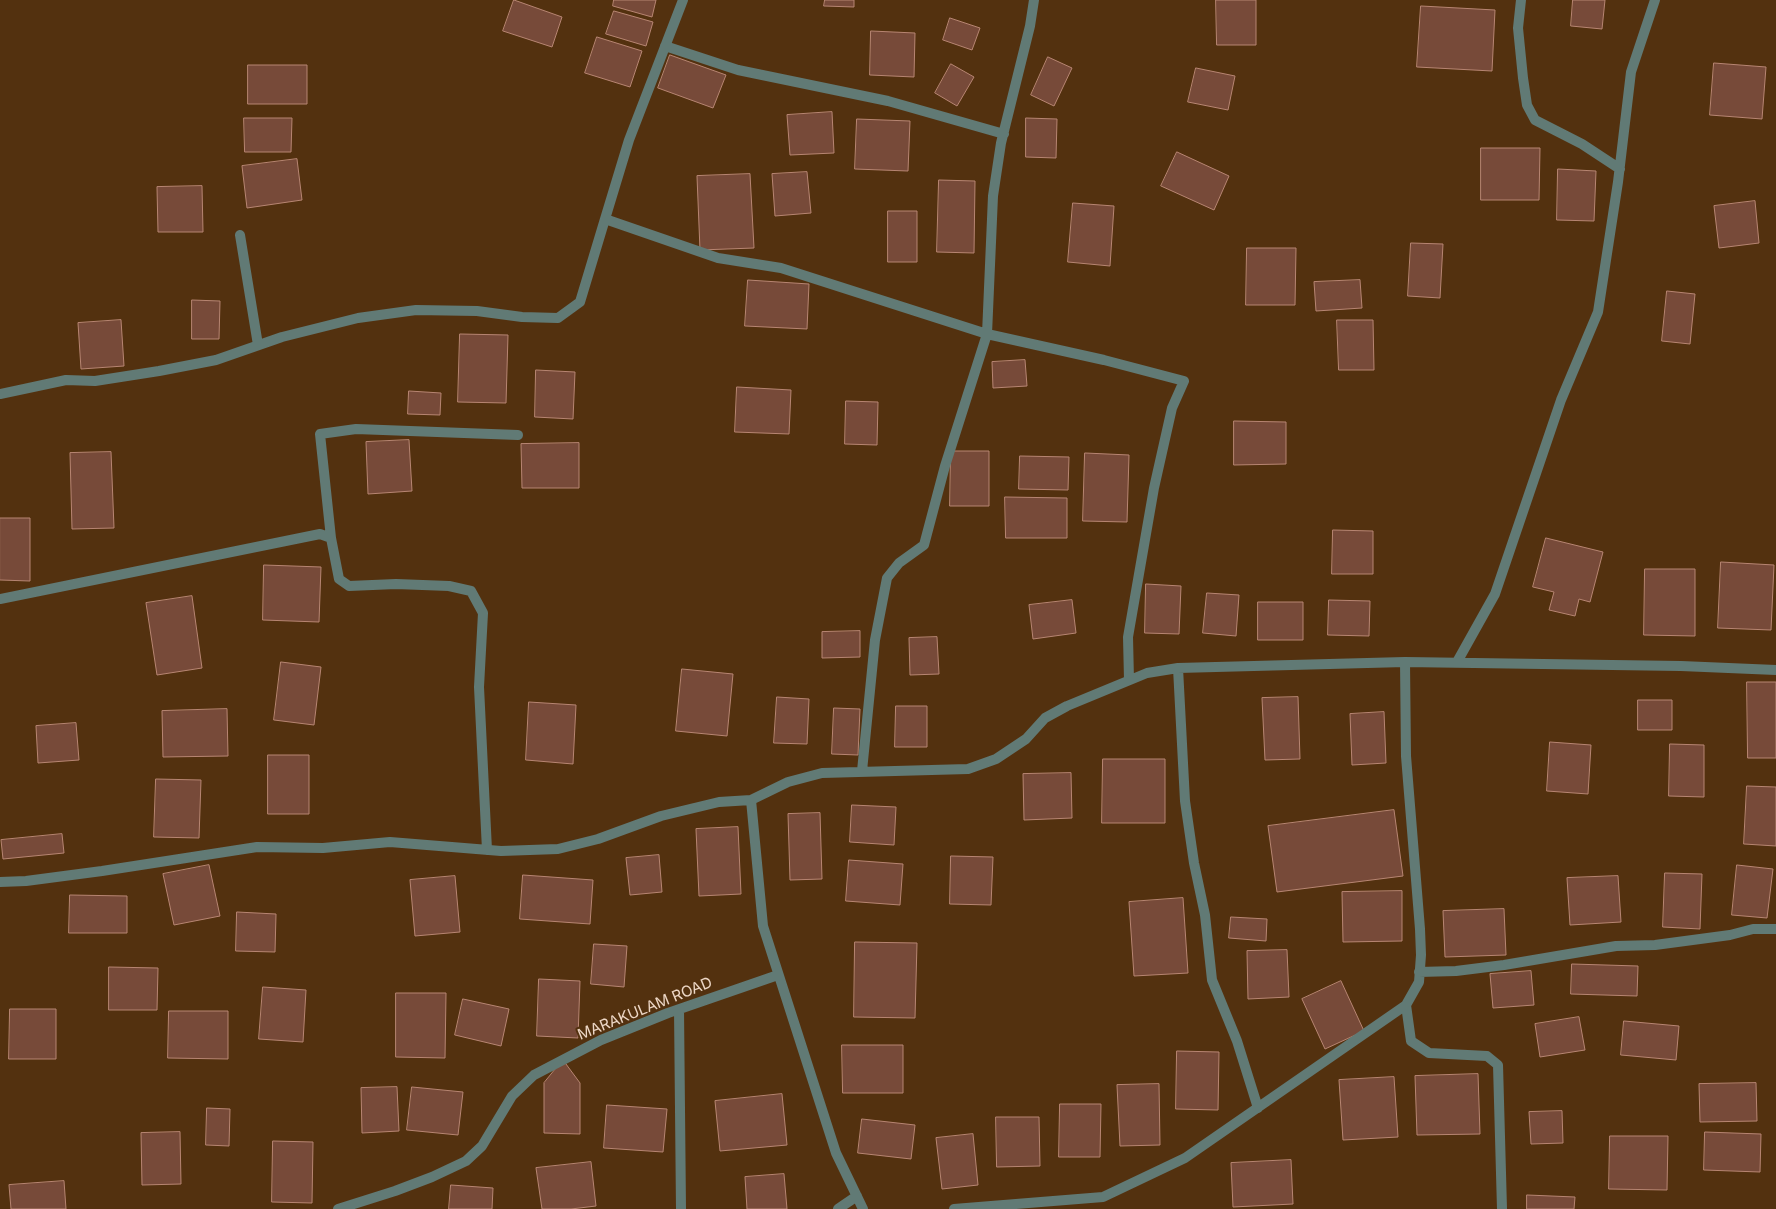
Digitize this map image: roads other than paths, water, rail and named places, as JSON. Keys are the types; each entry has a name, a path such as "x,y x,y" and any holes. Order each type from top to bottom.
{"street":[{"path":"0,394 66,380 95,380 159,371 216,360 282,337 358,318 416,310 477,311 522,317 558,318 580,302 628,140 683,0"},
{"path":"862,771 874,640 887,578 899,563 924,545 945,466 987,334 993,196 1004,134 1030,26 1034,0"},
{"path":"1521,0 1518,28 1523,78 1528,105 1535,120 1582,144 1620,169"},
{"path":"1457,662 1495,594 1561,400 1598,312 1620,169 1631,72 1655,0"},
{"path":"666,46 738,70 888,100 1004,134"},
{"path":"605,219 718,258 781,268 987,334 1104,360 1184,381 1172,408 1149,516 1128,637 1129,680"},
{"path":"240,235 258,346"},
{"path":"487,850 479,687 483,613 471,591 449,586 396,584 349,586 339,579 331,538 320,434 356,429 518,434"},
{"path":"0,599 313,535 320,534 331,538"},
{"path":"954,1209 1103,1197 1185,1158 1406,1005 1419,982 1420,929 1406,756 1405,662"},
{"path":"0,882 73,875 257,847 323,848 390,842 487,850 558,849 598,839 661,816 719,802 750,800 788,782 822,773 968,769 996,760 1026,739 1045,718 1067,706 1147,672 1178,668 1457,662 1776,670"},
{"path":"1178,668 1185,801 1194,863 1205,915 1212,980 1237,1041 1258,1108"},
{"path":"750,800 763,926 836,1153 863,1209"},
{"path":"1419,972 1456,971 1616,946 1655,944 1730,935 1753,929 1776,929"},
{"name":"MARAKULAM ROAD","path":"338,1209 395,1191 432,1177 466,1161 482,1146 512,1096 534,1075 601,1040 679,1009 778,974"},
{"path":"1406,1005 1412,1041 1429,1053 1487,1056 1498,1065 1502,1209"},
{"path":"679,1009 681,1209"},
{"path":"838,1209 857,1196"}]}
